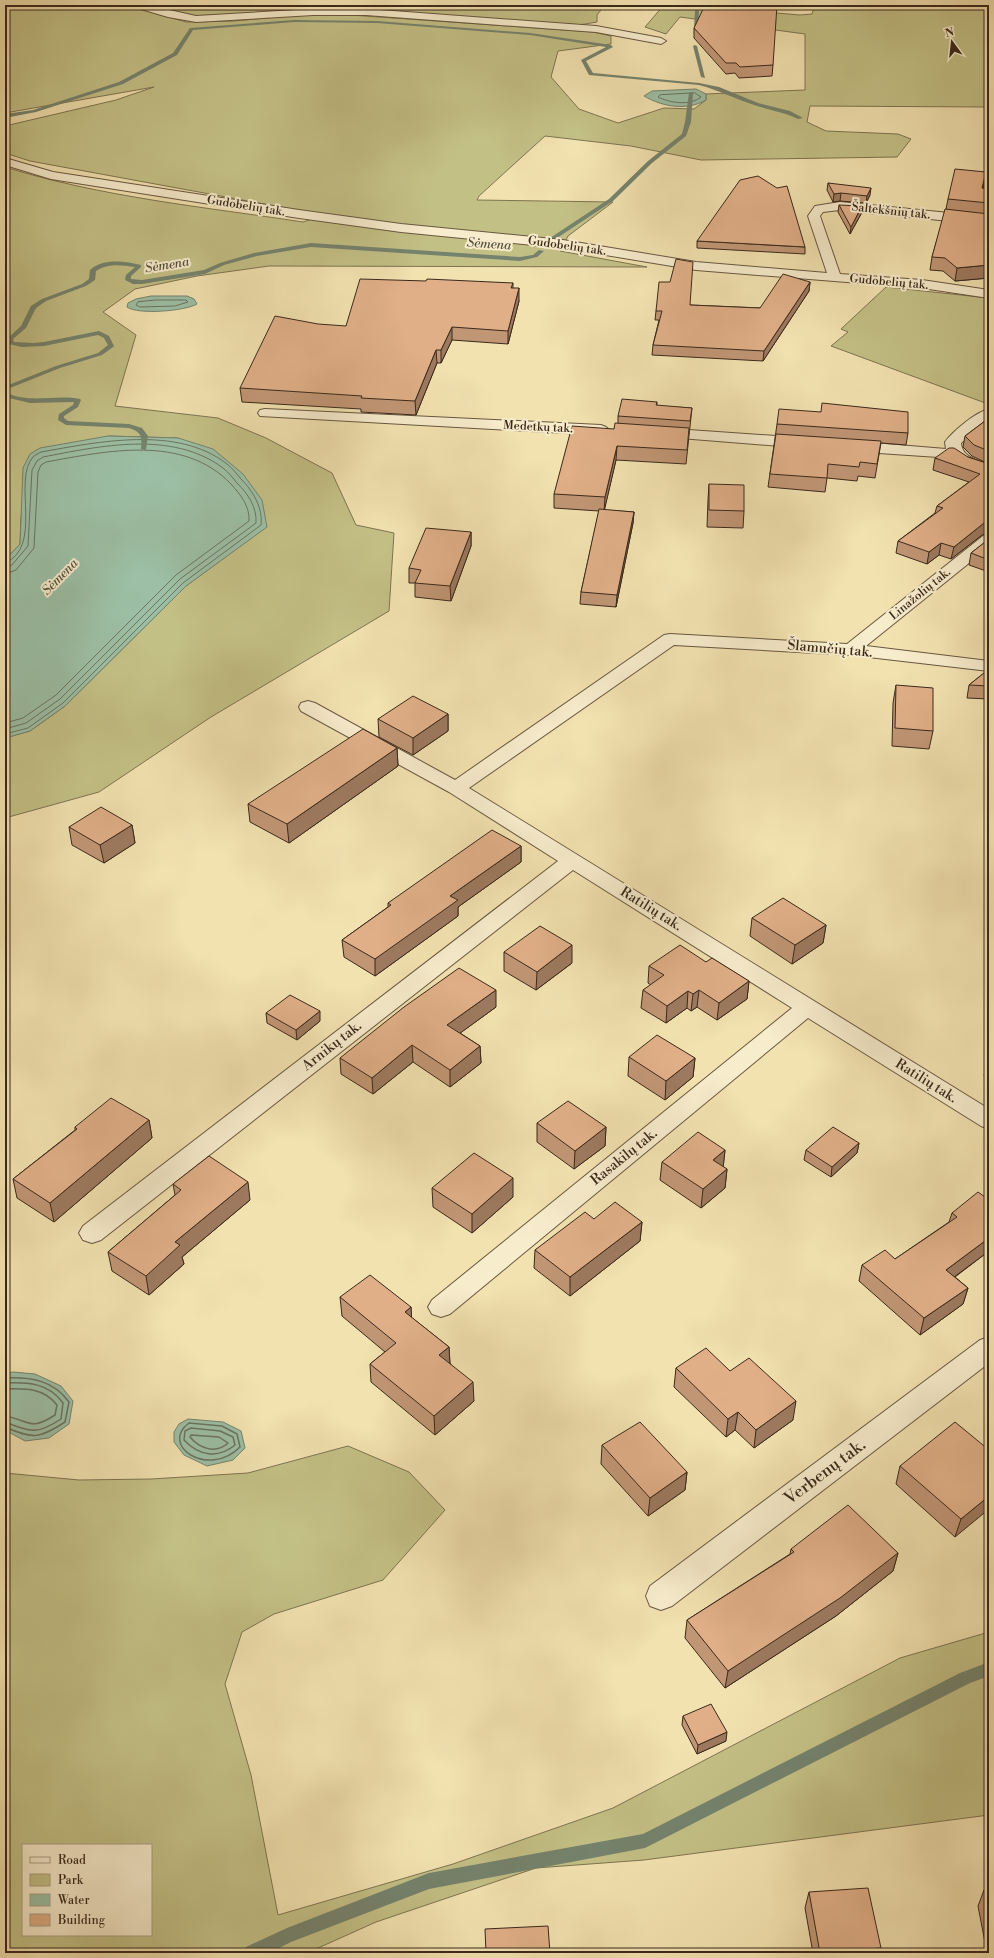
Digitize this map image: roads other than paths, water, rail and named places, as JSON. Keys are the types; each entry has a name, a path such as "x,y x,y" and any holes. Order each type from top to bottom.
{"street":[{"path":"137,5 168,14 196,19 314,12 366,12 596,29 661,41"},
{"name":"Gudobelių tak.","path":"5,161 51,175 312,216 401,228 564,244 696,266 929,285 989,294"},
{"name":"Šaltekšnių tak.","path":"835,277 814,216 819,209 840,206 989,221"},
{"name":"Medetkų tak.","path":"265,413 613,431"},
{"path":"989,413 953,442 952,448 956,454 963,459 989,470"},
{"path":"644,432 816,444"},
{"path":"831,445 956,454"},
{"name":"Linažolių tak.","path":"851,650 989,539"},
{"name":"Šlamučių tak.","path":"456,788 670,639 851,650 989,666"},
{"name":"Ratilių tak.","path":"308,707 456,788 989,1120"},
{"name":"Arnikų tak.","path":"92,1233 572,860"},
{"name":"Rasakilų tak.","path":"441,1307 807,1007"},
{"name":"Verbenų tak.","path":"661,1596 989,1348"}],"water":[{"path":"696,89 706,94 706,100 691,106 667,105 644,96 652,91"},
{"path":"151,296 187,296 194,299 197,304 183,309 162,311 141,311 127,307 128,303 136,299"},
{"path":"108,436 178,438 213,449 243,474 262,500 267,527 186,586 65,706 30,731 5,738 5,560 20,544 23,468 30,454 40,448"},
{"path":"13,1372 35,1374 61,1386 73,1401 69,1424 49,1438 25,1441 5,1430 5,1374"},
{"path":"188,1419 223,1422 241,1431 245,1448 233,1460 207,1466 184,1455 174,1442 174,1432 179,1424"}],"waterway":[{"name":"Sėmena","path":"696,29 697,11"},
{"path":"5,116 34,111 121,83 175,54 192,29 294,21 377,22 530,34 611,46 583,60 591,74 699,84 717,88 756,104 788,112 800,118"},
{"name":"Sėmena","path":"695,46 703,77"},
{"name":"Sėmena","path":"552,239 611,200 650,162 684,135 688,122 691,93"},
{"name":"Sėmena","path":"5,392 8,387 58,367 100,354 111,346 107,337 99,333 33,345 11,343 10,339 24,327 33,307 44,300 84,285 92,280 93,270 103,265 121,263 139,266 128,276 128,280 133,282 142,282 205,272 222,264 256,254 311,245 520,259 535,256 541,251"},
{"name":"Sėmena","path":"5,395 12,398 30,401 78,400 76,406 61,415 60,419 66,423 129,426 140,429 145,436 144,449"},
{"path":"252,1953 287,1936 429,1881 645,1841 965,1678 989,1669"}]}
